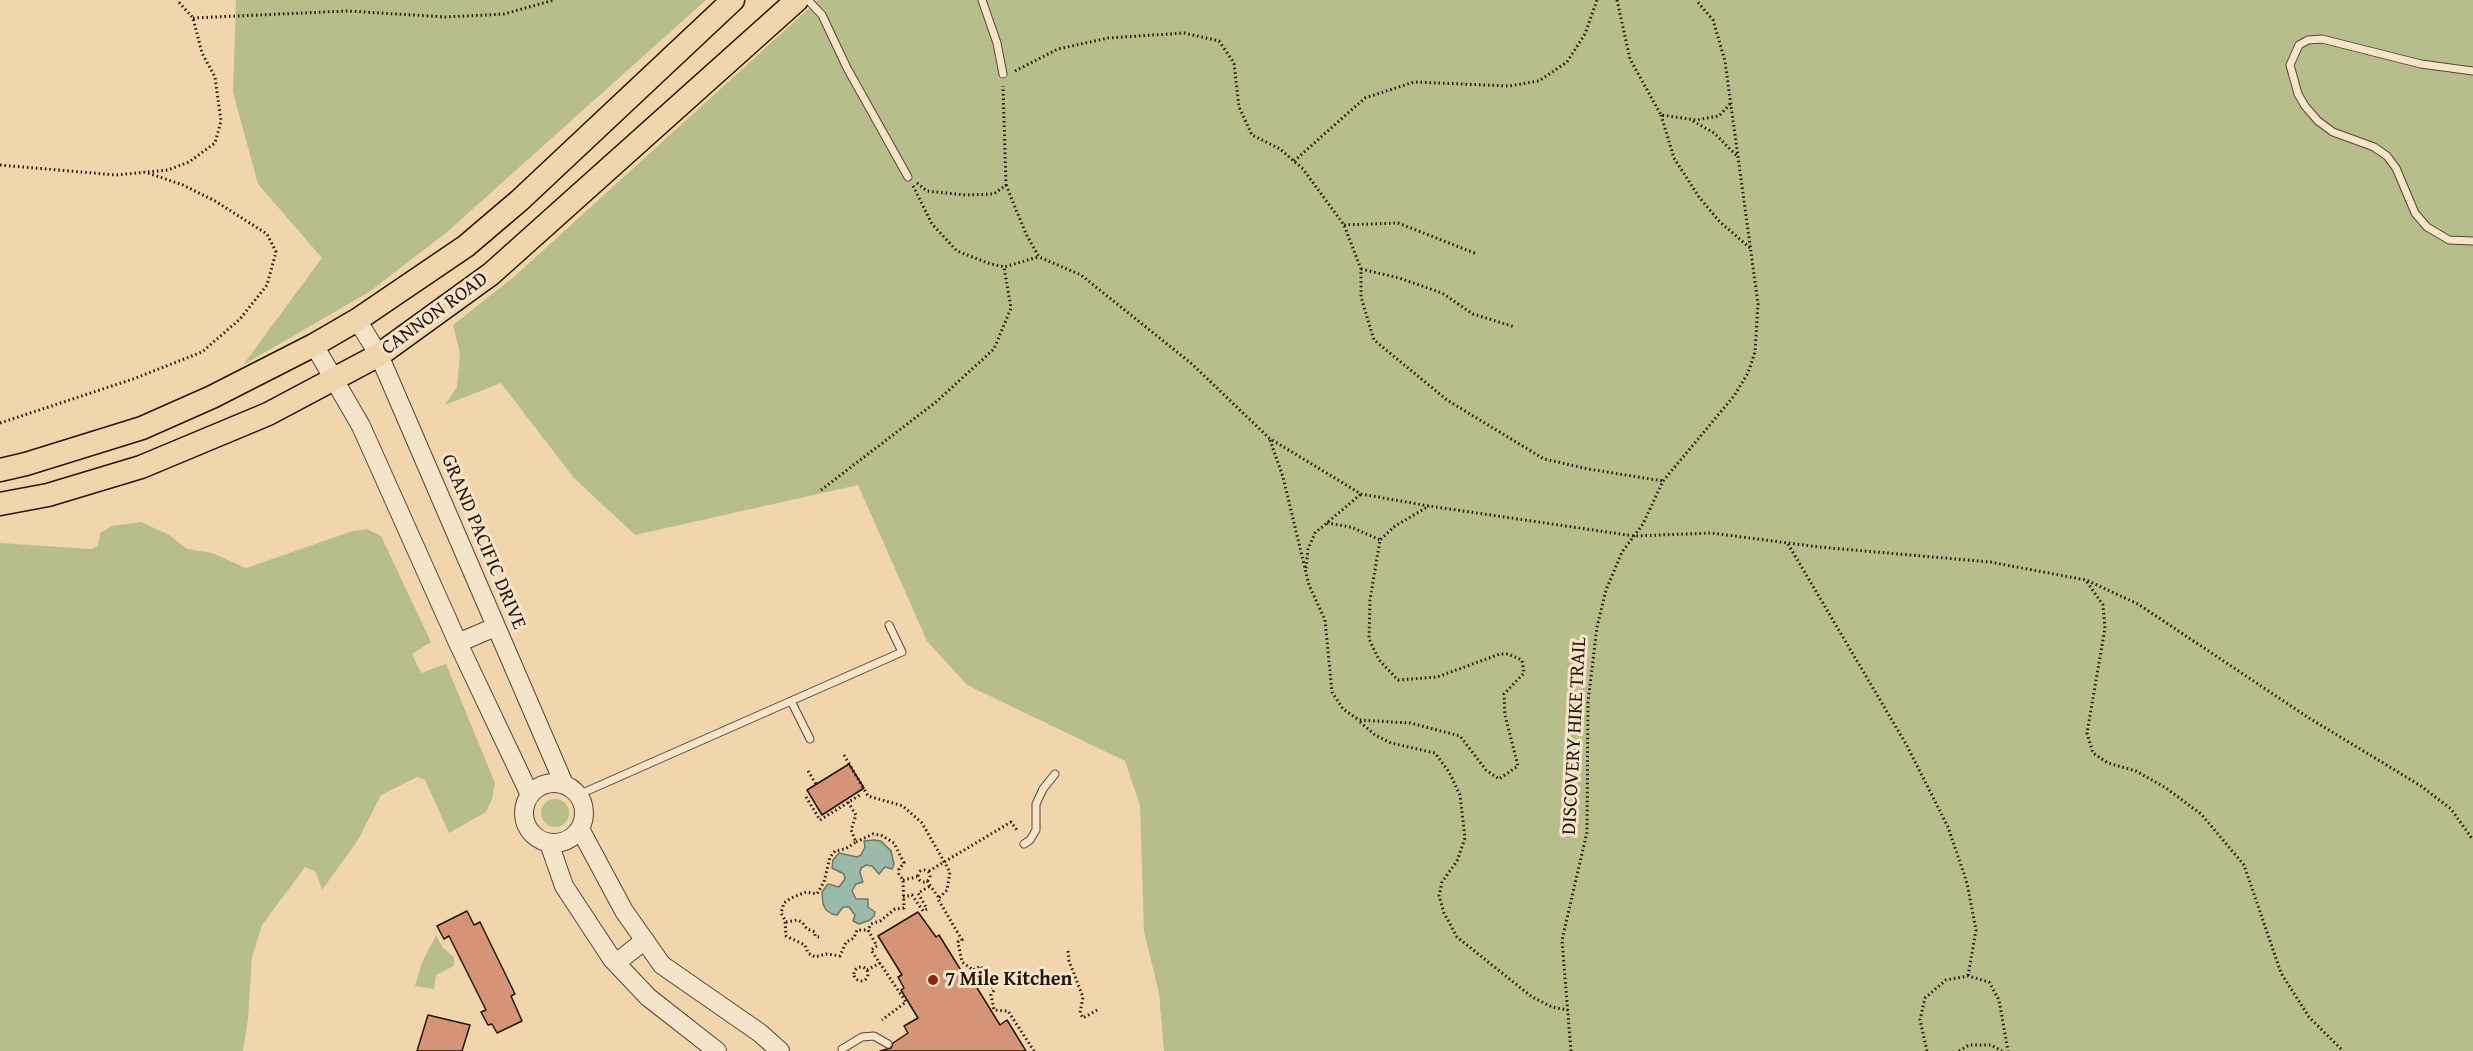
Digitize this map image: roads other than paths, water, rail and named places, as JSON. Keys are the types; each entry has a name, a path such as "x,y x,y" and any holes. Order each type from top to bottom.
{"main road":[{"name":"CANNON ROAD","path":"0,470 142,428 212,397 314,345 357,320 466,246 520,200 734,0"},
{"name":"CANNON ROAD","path":"0,504 48,495 141,467 268,414 379,354 491,274 797,0"}],"street":[{"name":"GRAND PACIFIC DRIVE","path":"357,320 379,354 495,627 571,790"},
{"path":"314,345 362,426 458,643 530,795"},
{"path":"458,643 495,627"},
{"path":"545,784 571,790 585,812 580,829 566,841 549,843 534,836 525,823 524,809 530,795 545,784"},
{"path":"580,829 624,911 662,964 760,1033 780,1051"},
{"path":"549,843 564,886 616,963 648,997 717,1051"},
{"path":"616,963 645,940"}],"lane":[{"path":"808,0 822,15 847,68 908,177"},
{"path":"982,0 997,42 1003,74"},
{"path":"2473,71 2421,64 2322,39 2308,40 2299,45 2294,51 2290,65 2298,94 2318,121 2333,132 2381,151 2392,162 2410,206 2427,227 2449,240 2473,241"},
{"path":"571,790 791,701 902,652 889,626"},
{"path":"791,701 810,739"},
{"path":"1024,844 1030,840 1036,830 1038,798 1055,774"},
{"path":"842,1049 862,1037 874,1036 888,1044"}],"place":[{"name":"7 Mile Kitchen","path":"933,980"}]}
